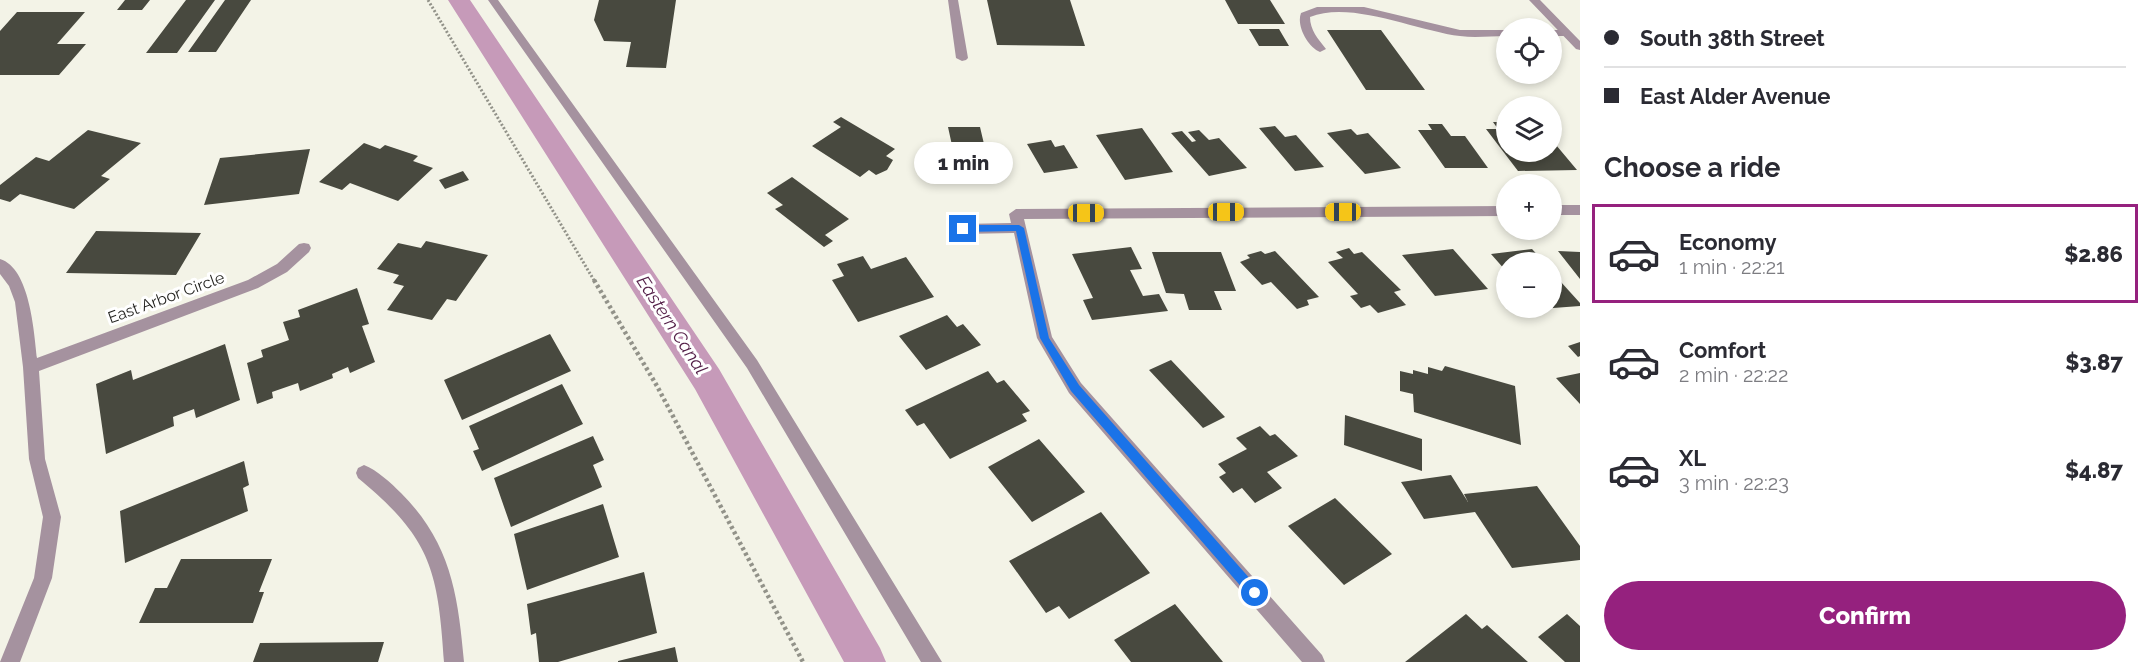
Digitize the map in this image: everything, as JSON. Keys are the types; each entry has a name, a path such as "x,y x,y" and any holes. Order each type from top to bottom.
{"street":[{"path":"493,0 752,364 933,662"},
{"path":"953,0 962,58"},
{"path":"1357,0 1364,10"},
{"path":"1534,0 1580,47"},
{"path":"1320,49 1305,26 1305,15 1317,10 1364,10 1460,33 1496,33"},
{"path":"1562,210 1580,210"},
{"path":"963,229 1018,221 1496,211"},
{"path":"1018,221 1045,338 1075,388 1315,662"},
{"name":"East Arbor Circle","path":"32,367 253,284 282,268 304,248"},
{"path":"0,264 16,284 22,302 32,367 37,459 52,517 43,578 10,662"},
{"path":"364,473 403,504 429,539 440,565 446,590 454,662"}],"path":[{"path":"429,0 657,386 803,662"}],"building":[{"path":"125,0 150,0 142,10 117,10"},
{"path":"186,0 215,0 177,53 146,53"},
{"path":"225,0 251,0 216,52 188,52"},
{"path":"599,0 676,0 666,68 626,67 631,42 604,41 594,20"},
{"path":"987,0 1070,0 1085,46 997,45"},
{"path":"1225,0 1270,0 1285,24 1238,24"},
{"path":"17,12 85,12 57,44 86,44 59,75 0,75 0,31"},
{"path":"1249,29 1279,29 1289,46 1259,46"},
{"path":"1327,30 1381,30 1425,90 1366,90"},
{"path":"841,117 895,149 886,156 893,160 887,170 876,175 869,170 860,177 812,146 841,127 833,122"},
{"path":"1428,124 1442,124 1451,136 1465,136 1488,168 1445,168 1418,130 1432,130"},
{"path":"1275,126 1285,137 1296,135 1324,167 1295,171 1259,128"},
{"path":"948,127 980,127 984,144 997,143 1004,172 958,173"},
{"path":"1142,128 1173,172 1125,180 1096,135"},
{"path":"1351,129 1357,135 1368,133 1401,168 1365,174 1327,133"},
{"path":"1486,129 1496,129 1496,142"},
{"path":"88,130 141,143 101,176 110,179 74,209 20,194 10,202 0,199 0,185 36,157 49,161"},
{"path":"1199,130 1209,140 1219,138 1247,168 1209,176 1171,133 1182,131 1192,142 1196,141 1188,132"},
{"path":"1051,140 1055,147 1064,145 1078,168 1044,173 1027,144"},
{"path":"364,143 380,149 385,145 418,156 413,161 433,168 398,201 350,183 342,190 319,182"},
{"path":"310,149 299,194 204,205 220,158"},
{"path":"1562,152 1577,170 1518,171 1511,162 1562,162"},
{"path":"463,171 469,180 445,189 439,180"},
{"path":"792,177 849,219 825,235 833,241 824,247 775,209 783,205 767,193"},
{"path":"96,231 201,233 176,275 66,273"},
{"path":"426,241 488,255 456,301 447,299 432,320 387,310 404,286 393,283 399,275 377,269 398,243 421,248"},
{"path":"1131,247 1142,269 1130,270 1143,296 1159,294 1168,311 1092,320 1083,300 1093,298 1072,254"},
{"path":"1349,248 1354,254 1362,252 1401,290 1394,292 1406,305 1378,313 1370,305 1361,308 1350,296 1358,294 1328,262 1343,258 1336,252"},
{"path":"1453,249 1488,289 1435,296 1402,255"},
{"path":"1532,249 1535,252 1507,252"},
{"path":"1261,251 1265,254 1275,251 1319,297 1307,300 1309,305 1297,309 1271,282 1262,285 1240,262 1250,258 1247,255"},
{"path":"1558,251 1580,252 1580,279 1562,256 1562,252"},
{"path":"1152,252 1221,252 1236,291 1214,291 1222,310 1189,310 1184,294 1166,293"},
{"path":"863,256 871,269 906,257 934,297 858,322 832,280 844,276 837,264"},
{"path":"1562,283 1580,303 1580,306 1562,307"},
{"path":"357,288 369,324 362,326 375,362 350,373 348,367 332,374 333,378 300,391 298,383 272,392 273,398 257,404 247,363 263,357 261,350 289,340 283,322 300,317 298,310"},
{"path":"947,315 957,327 963,324 981,345 926,370 899,336"},
{"path":"550,334 571,371 462,420 444,380"},
{"path":"1580,342 1580,356 1578,357 1568,346"},
{"path":"225,344 240,400 196,418 194,409 173,417 174,426 106,454 96,384 131,370 133,380"},
{"path":"1171,360 1225,417 1203,428 1149,370"},
{"path":"1445,366 1515,386 1521,445 1414,412 1413,394 1400,391 1400,371 1413,374 1413,370 1428,374 1428,367 1442,371"},
{"path":"988,371 997,383 1004,380 1030,411 1022,414 1027,421 950,459 924,423 917,426 905,410"},
{"path":"1580,373 1580,404 1556,378"},
{"path":"562,384 583,424 482,471 473,451 479,449 469,426"},
{"path":"1345,415 1422,439 1422,471 1344,445"},
{"path":"1260,426 1270,436 1275,434 1298,456 1267,472 1282,488 1255,503 1242,488 1233,493 1219,477 1226,473 1218,464 1247,449 1236,438"},
{"path":"593,436 604,460 593,465 602,487 511,527 494,478"},
{"path":"1039,439 1085,492 1032,522 988,467"},
{"path":"244,461 249,485 243,488 248,511 125,563 120,511"},
{"path":"1451,475 1468,502 1464,494 1537,486 1580,546 1580,560 1512,568 1475,512 1424,519 1401,482"},
{"path":"1335,498 1392,554 1344,585 1288,526"},
{"path":"603,504 619,557 527,590 514,534"},
{"path":"1101,512 1150,573 1069,619 1059,606 1046,613 1009,561"},
{"path":"181,559 272,559 259,592 264,592 253,623 139,623 155,588 167,588"},
{"path":"644,572 657,633 558,662 539,662 536,633 531,635 527,604"},
{"path":"1175,604 1223,662 1131,662 1114,640"},
{"path":"1466,614 1482,629 1487,625 1528,662 1405,662"},
{"path":"1567,614 1580,626 1580,662 1565,662 1538,637"},
{"path":"384,642 378,662 253,662 260,643"},
{"path":"675,647 678,662 618,662 618,661"}],"waterway":[{"name":"Eastern Canal","path":"459,0 707,379 866,662"}],"route":[{"path":"963,229 1019,228 1045,338 1075,388 1255,593"}]}
